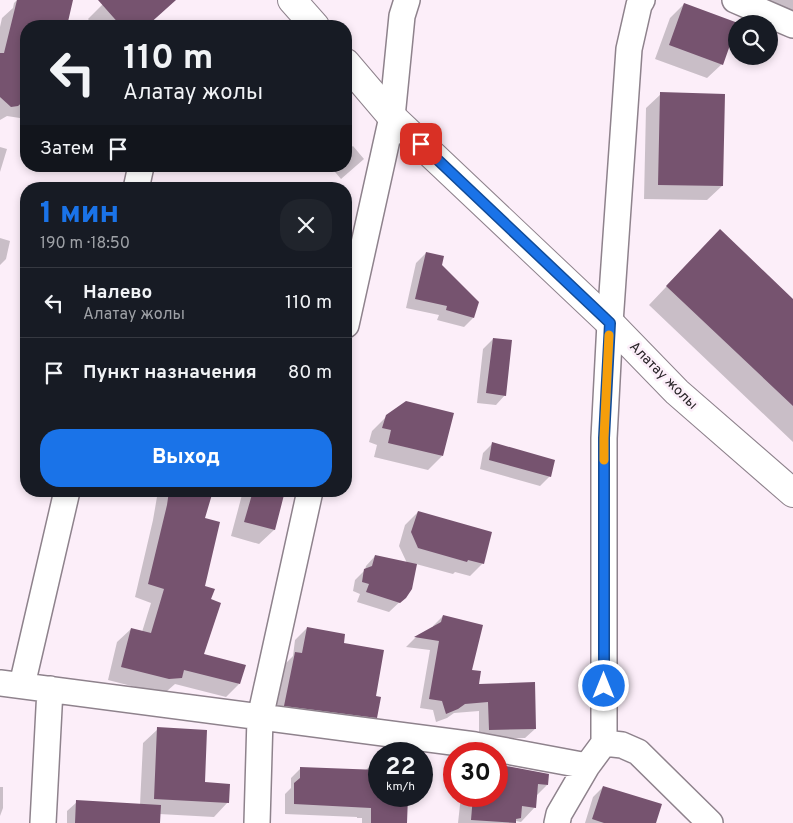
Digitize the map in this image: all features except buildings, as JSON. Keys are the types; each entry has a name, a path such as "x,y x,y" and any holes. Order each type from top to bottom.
{"main road":[{"path":"292,0 310,20"},
{"name":"Алатау жолы","path":"352,70 392,116 610,323 677,392 793,493"}],"street":[{"path":"352,298 392,116 402,16 407,0"},
{"path":"557,823 559,814 587,766 604,743 604,438 629,49 642,0"},
{"path":"735,0 793,25"},
{"path":"65,497 11,684 475,746 587,766"},
{"path":"257,823 260,718 309,497"},
{"path":"43,823 50,689"},
{"path":"604,743 622,745 638,752 710,823"}],"slow traffic":[{"path":"604,460 609,335"}],"route":[{"path":"421,144 610,323 604,438 604,686"}]}
